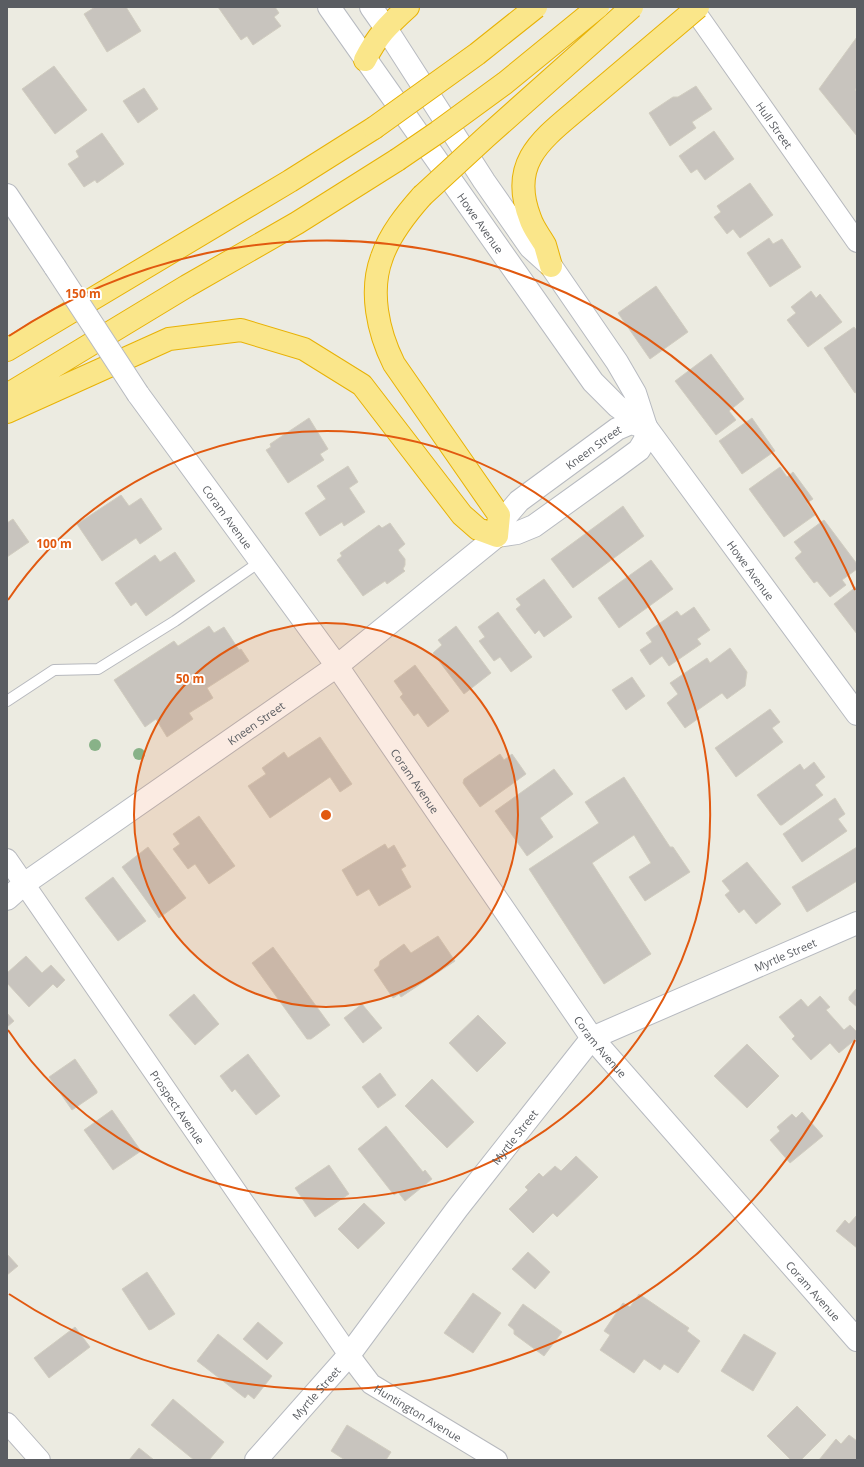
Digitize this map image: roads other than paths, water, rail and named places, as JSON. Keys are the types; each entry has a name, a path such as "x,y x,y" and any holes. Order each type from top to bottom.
{"highway":[{"path":"365,60 373,43 386,27 408,7"},
{"path":"7,350 290,181 374,128 477,54 536,7"},
{"path":"7,395 187,286 298,223 397,160 505,83 598,7"},
{"path":"7,412 169,339 241,330 304,349 362,385 462,515 478,530 497,536 499,515 394,364 382,337 378,319 376,288 382,257 394,232 422,196 632,7"},
{"path":"551,266 545,246 528,214 523,190 526,166 535,149 544,138 698,7"}],"street":[{"name":"Howe Avenue","path":"329,7 593,382 617,406 646,427 855,708"},
{"name":"Howe Avenue","path":"371,7 386,27 484,181 530,247 551,266 617,362 635,393 646,427"},
{"name":"Hull Street","path":"692,7 857,242"},
{"name":"Coram Avenue","path":"7,195 138,394 337,666 592,1038 857,1340"},
{"name":"Kneen Street","path":"7,899 24,884 337,666 497,536 507,515 519,501 617,429 631,422 646,427"},
{"path":"497,536 517,533 534,526 622,463 639,450 645,440 646,427"},
{"name":"Prospect Avenue","path":"7,859 349,1355"},
{"name":"Myrtle Street","path":"256,1460 349,1355 457,1209 592,1038 857,923"},
{"name":"Huntington Avenue","path":"349,1355 371,1384 496,1460"},
{"path":"7,1423 40,1460"}],"lane":[{"path":"7,701 54,670 98,669 175,621 260,561"}]}
